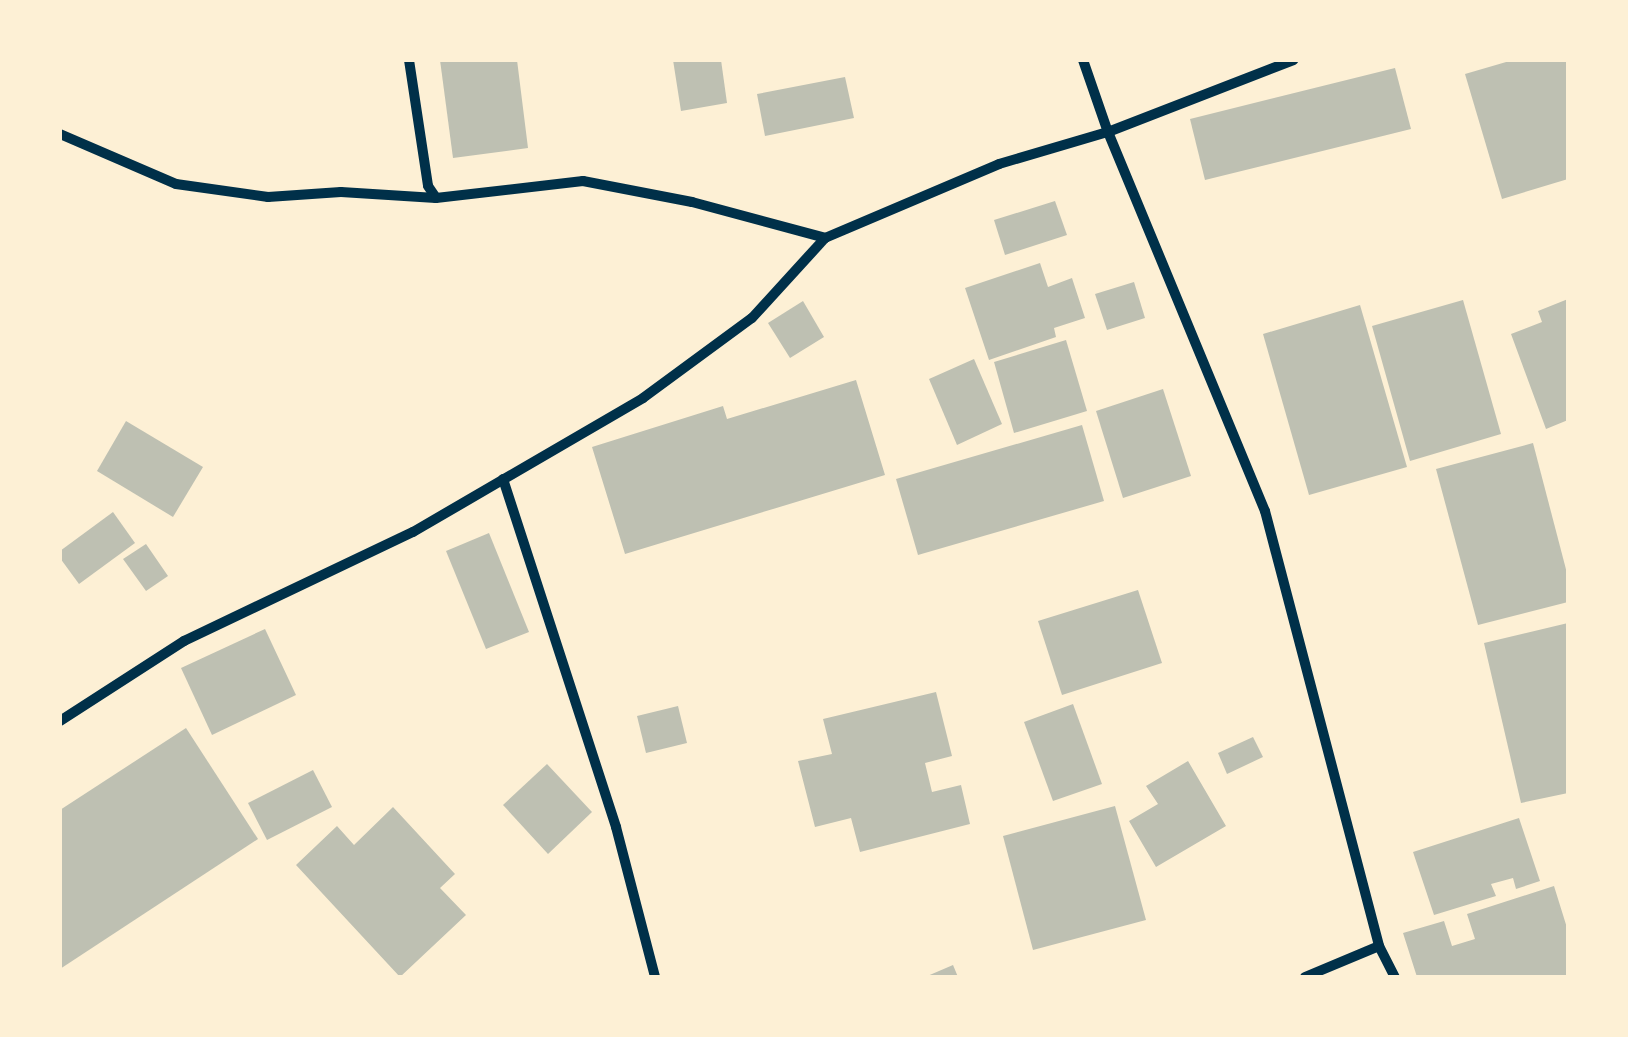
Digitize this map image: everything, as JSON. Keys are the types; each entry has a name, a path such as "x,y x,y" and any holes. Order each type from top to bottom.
{"street":[{"path":"409,60 428,186 436,198"},
{"path":"1084,60 1108,132 1266,511 1379,946 1395,977"},
{"path":"60,721 184,641 413,532 643,398 752,318 825,238 999,164 1108,132 1294,60"},
{"path":"60,134 176,184 268,197 341,192 436,198 583,181 692,202 825,238"},
{"path":"503,479 616,826 655,977"},
{"path":"1304,977 1379,946"}],"building":[{"path":"440,60 517,60 528,148 453,158"},
{"path":"673,60 721,60 727,103 681,111"},
{"path":"1513,60 1568,60 1568,179 1502,199 1465,74"},
{"path":"1395,68 1411,129 1205,180 1190,119"},
{"path":"845,77 854,118 765,136 757,94"},
{"path":"1055,201 1067,235 1005,255 994,220"},
{"path":"1040,263 1048,287 1072,278 1085,318 1054,328 1056,337 989,360 965,288"},
{"path":"1134,282 1145,318 1107,330 1095,294"},
{"path":"1568,299 1568,420 1546,429 1511,334 1542,322 1538,311"},
{"path":"1463,300 1501,434 1410,461 1372,326"},
{"path":"803,301 824,337 790,358 768,323"},
{"path":"1360,305 1407,467 1309,495 1263,334"},
{"path":"1066,340 1087,411 1014,433 994,362"},
{"path":"974,359 1002,424 957,445 929,379"},
{"path":"856,380 885,475 625,554 592,447 723,406 727,419"},
{"path":"1163,389 1191,476 1123,498 1096,411"},
{"path":"126,421 203,467 173,517 97,471"},
{"path":"1082,425 1104,501 918,555 896,479"},
{"path":"1533,443 1568,577 1568,602 1478,625 1436,469"},
{"path":"113,512 135,543 79,584 60,558 60,551"},
{"path":"489,533 529,632 486,649 446,551"},
{"path":"146,544 168,576 146,591 123,559"},
{"path":"1138,590 1162,663 1062,695 1038,621"},
{"path":"1568,623 1568,793 1521,803 1484,643"},
{"path":"265,629 296,695 212,735 181,668"},
{"path":"936,692 952,756 925,763 932,792 961,785 970,824 860,852 851,818 815,827 798,761 832,754 823,719"},
{"path":"1073,704 1102,784 1053,801 1024,722"},
{"path":"678,706 687,743 646,753 637,716"},
{"path":"186,728 258,839 60,969 60,810"},
{"path":"1253,737 1263,757 1227,774 1218,753"},
{"path":"1188,761 1226,826 1156,867 1129,821 1158,804 1146,786"},
{"path":"547,764 592,812 548,854 503,805"},
{"path":"313,770 332,807 267,840 248,803"},
{"path":"1115,806 1146,920 1033,950 1003,836"},
{"path":"393,807 455,874 440,888 466,915 400,977 296,865 337,826 354,845"},
{"path":"1519,818 1540,881 1516,889 1513,878 1491,884 1496,896 1434,915 1413,852"},
{"path":"1554,886 1568,931 1568,977 1417,977 1403,933 1444,921 1452,946 1475,939 1467,914"},
{"path":"953,965 958,977 925,977"}]}
